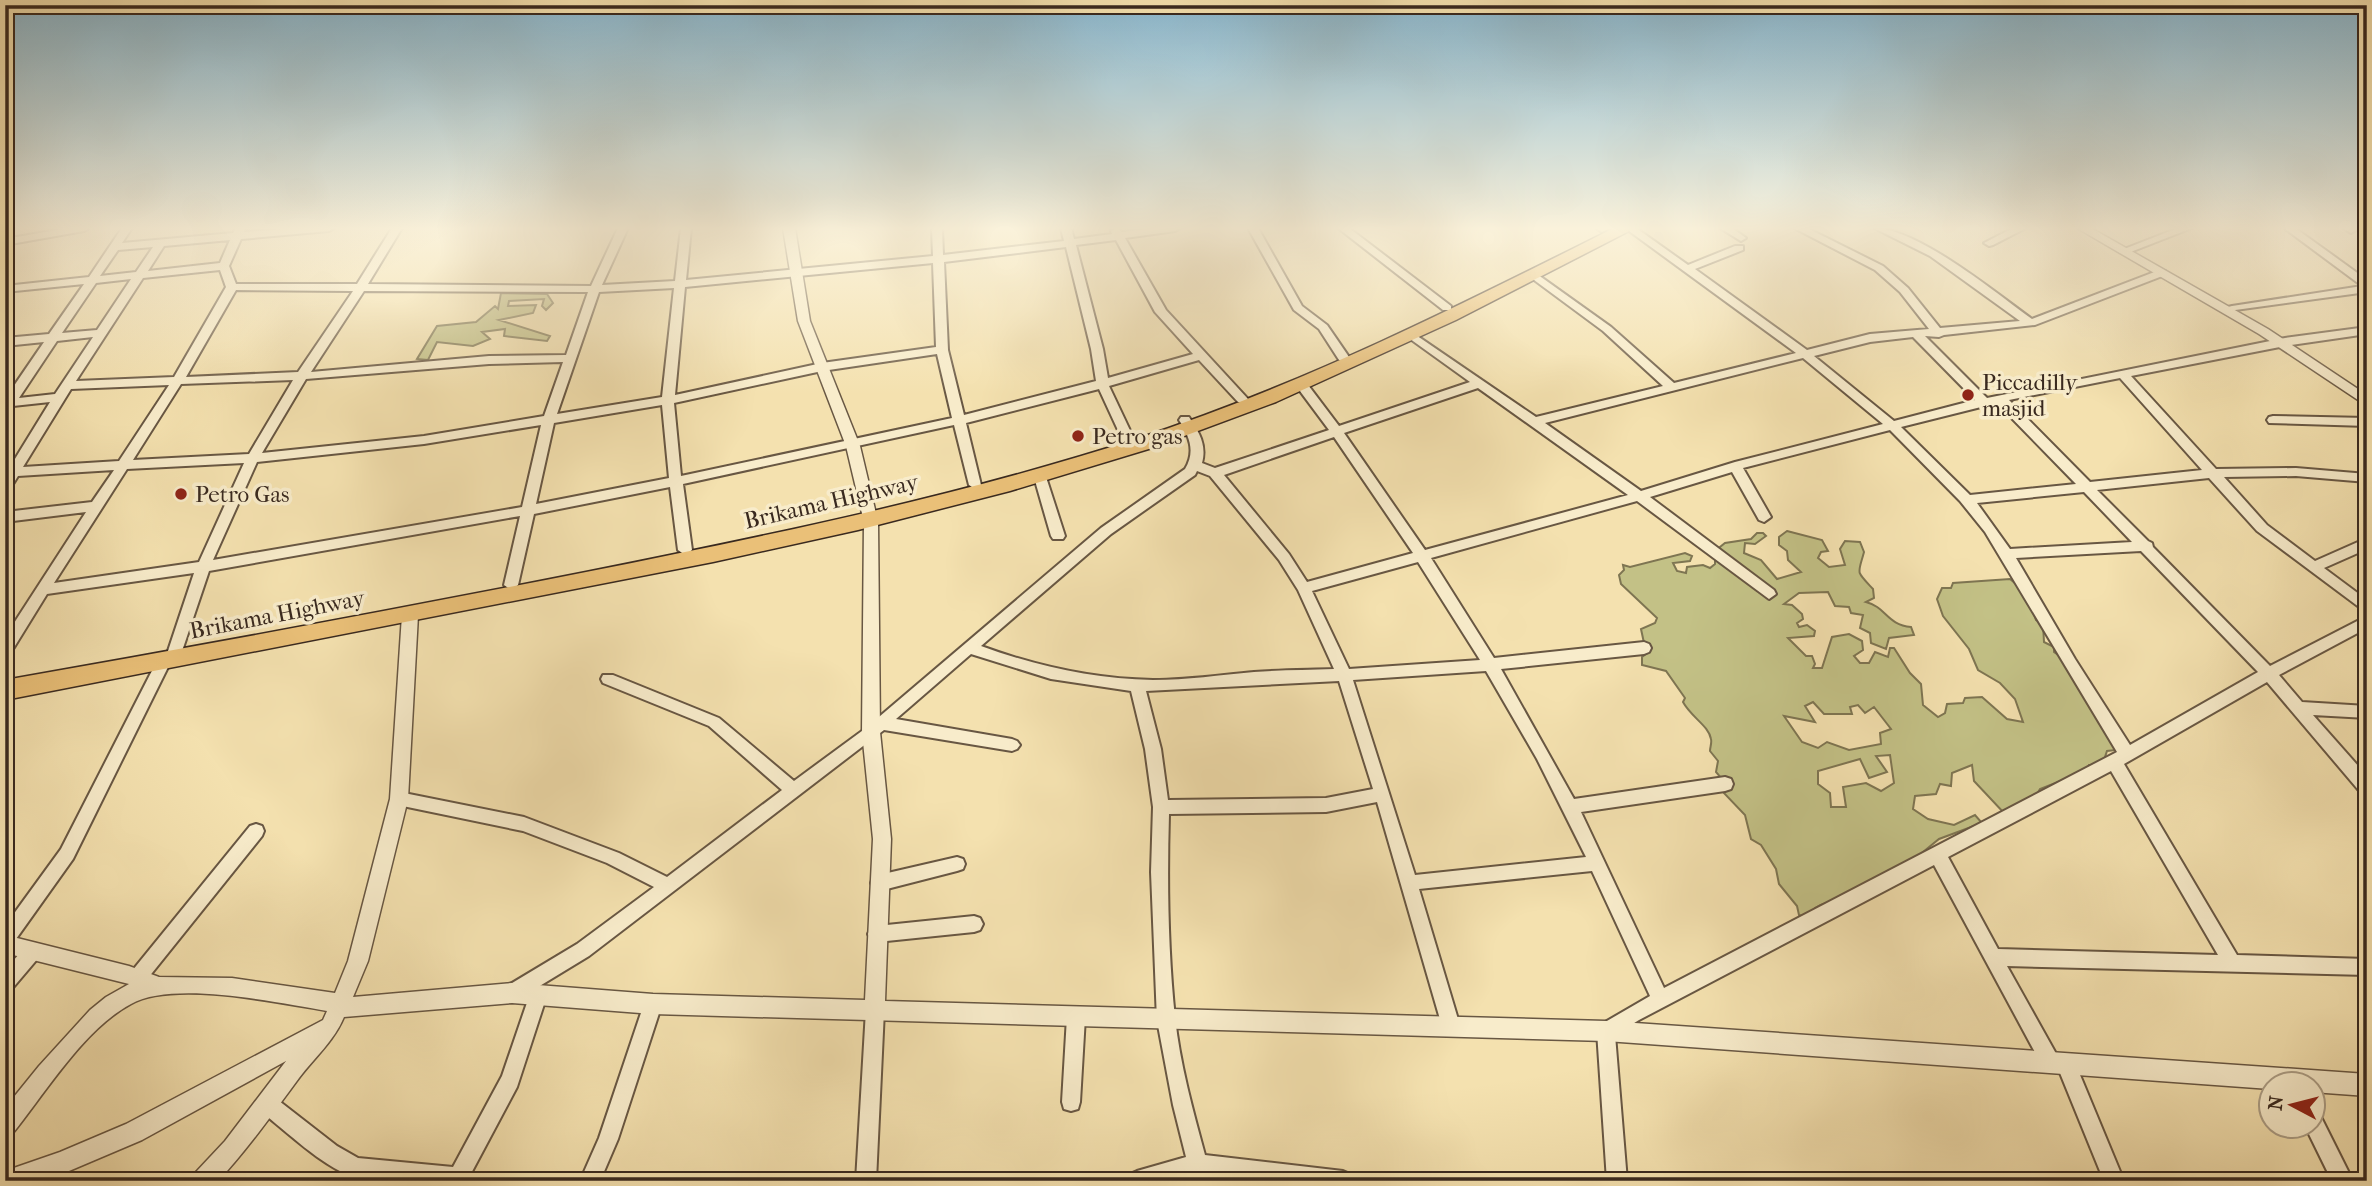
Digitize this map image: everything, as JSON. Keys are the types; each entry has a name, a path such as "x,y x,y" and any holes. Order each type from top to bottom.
{"highway":[{"name":"Brikama Highway","path":"5,680 169,657 410,615 871,517 1040,477 1301,384 1410,334 1501,283"},
{"name":"Brikama Highway","path":"5,690 685,550 871,517 1188,424 1343,357 1447,308 1511,283"}],"street":[{"path":"5,289 58,283"},
{"path":"7,405 87,283"},
{"path":"5,485 9,471 133,283"},
{"path":"5,650 41,590 180,381 232,287 231,283"},
{"path":"511,585 548,421 598,283"},
{"path":"232,287 364,285 595,289 696,283"},
{"path":"798,283 804,321 853,446 871,517 876,728 882,839 866,1181"},
{"path":"938,283 942,350 975,485"},
{"path":"1080,283 1097,349 1103,385 1129,440"},
{"path":"1145,283 1161,312 1242,399"},
{"path":"1284,283 1298,308 1323,327 1343,357"},
{"path":"1415,283 1447,308"},
{"path":"1545,283 1606,329 1672,388"},
{"path":"1710,283 1807,354 1890,425 1966,500 2006,554 2231,961"},
{"path":"1896,283 1940,334"},
{"path":"1975,283 2031,323"},
{"path":"1534,422 1870,338 1940,334 2031,323 2134,283"},
{"path":"2181,283 2232,309 2285,342 2367,402"},
{"path":"364,285 302,376 253,458 200,569 169,657 67,854 5,942 146,981 243,991 336,1013 512,993 653,1004 1606,1031 2256,1079"},
{"path":"678,285 668,400 670,438 685,550"},
{"path":"2232,309 2367,287"},
{"path":"1304,588 1639,496 1735,466 2000,398 2285,342 2367,330"},
{"path":"5,342 103,332"},
{"path":"1410,334 1477,384 1639,496 1769,594"},
{"path":"1917,335 1984,402"},
{"path":"9,471 253,458 424,440 668,400 822,367 942,350"},
{"path":"41,590 200,569 677,482 853,446 961,420 1103,385 1202,355"},
{"path":"68,385 302,376 489,359 572,359"},
{"path":"2123,374 2262,528 2367,608"},
{"path":"1301,384 1337,431 1523,720 1570,807 1661,1001"},
{"path":"1215,474 1477,384"},
{"path":"7,405 59,397"},
{"path":"2000,398 2270,675 2367,788"},
{"path":"2273,419 2367,422"},
{"path":"512,993 583,950 792,789 876,728 1106,531 1181,479 1195,465 1198,449 1188,424"},
{"path":"1195,465 1215,474 1284,557 1304,588 1345,677 1383,794 1451,1026"},
{"path":"1735,466 1764,517"},
{"path":"1966,500 2213,473 2296,472 2367,478"},
{"path":"1040,477 1058,536"},
{"path":"5,517 98,506"},
{"path":"2314,567 2367,543"},
{"path":"2006,554 2147,546"},
{"path":"203,1181 267,1104 336,1013 358,961 399,799 410,615"},
{"path":"1606,1031 2120,758 2222,698 2270,675 2367,621"},
{"path":"970,648 1015,665 1067,678 1137,686 1271,677 1345,677 1644,648"},
{"path":"608,678 714,722 792,789"},
{"path":"1137,686 1153,748 1161,807 1159,872 1166,1020 1182,1105 1198,1164"},
{"path":"2298,708 2367,712"},
{"path":"876,728 1012,745"},
{"path":"1570,807 1725,784"},
{"path":"1161,807 1326,805 1383,794"},
{"path":"399,799 524,824 613,858 667,885"},
{"path":"5,1125 106,1010 146,981 256,831"},
{"path":"1938,856 1994,957 2058,1063 2114,1181"},
{"path":"1410,883 1596,863"},
{"path":"879,883 957,864"},
{"path":"877,934 974,924"},
{"path":"5,984 33,951"},
{"path":"1994,957 2231,961 2367,967"},
{"path":"267,1104 356,1168 457,1179 510,1080 538,995"},
{"path":"590,1181 608,1139 653,1004"},
{"path":"7,1181 61,1163 134,1132 254,1065 336,1013"},
{"path":"1071,1102 1076,1017"},
{"path":"1606,1031 1617,1181"},
{"path":"2326,1083 2367,1085"},
{"path":"2322,1140 2343,1181"},
{"path":"1137,1181 1198,1164 1343,1181"}],"shaded area":[{"path":"501,293 547,294 553,303 546,310 542,306 544,299 509,301 508,306 536,305 533,313 499,320 550,336 547,341 504,336 505,329 482,332 490,339 473,346 437,342 428,360 417,359 437,326 476,322 495,306 498,309"},
{"path":"1787,531 1822,540 1828,551 1821,552 1818,558 1829,567 1845,565 1840,549 1845,541 1860,542 1864,552 1860,572 1873,589 1874,598 1866,602 1873,604 1891,620 1911,627 1914,635 1889,638 1886,649 1871,643 1870,633 1860,628 1863,615 1851,613 1849,607 1835,606 1828,592 1799,593 1784,604 1792,605 1802,614 1803,619 1797,623 1799,627 1807,625 1815,631 1814,636 1788,638 1806,656 1812,656 1815,664 1813,668 1822,668 1832,637 1849,634 1862,641 1863,650 1854,656 1860,663 1869,663 1875,652 1888,657 1890,648 1894,648 1910,673 1921,684 1923,705 1938,717 1945,713 1947,704 1963,703 1965,698 1982,697 2007,719 2023,722 2015,699 2000,683 1978,670 1969,649 1943,616 1937,599 1942,588 1951,588 1953,583 2010,579 2028,594 2036,620 2043,624 2044,642 2054,647 2054,652 2061,657 2116,750 2107,751 2102,766 2089,765 2086,771 2040,789 2037,794 2004,813 1974,781 1972,765 1952,773 1951,786 1940,784 1936,794 1915,796 1913,809 1928,819 1954,825 1975,815 1982,823 1939,839 1917,857 1879,878 1872,888 1854,889 1820,905 1809,919 1799,915 1797,906 1779,884 1776,869 1761,845 1751,839 1745,815 1721,790 1722,779 1716,772 1718,761 1710,751 1710,734 1686,707 1683,702 1685,698 1666,671 1642,665 1642,657 1650,651 1644,643 1641,629 1655,623 1657,618 1621,584 1619,575 1624,570 1623,565 1630,567 1685,553 1692,556 1690,561 1673,563 1677,571 1686,573 1687,567 1703,565 1710,568 1715,564 1715,551 1725,543 1751,539 1757,533 1766,536 1755,544 1745,543 1744,553 1761,560 1777,579 1801,572 1788,560 1787,551 1779,545 1779,537","holes":["1813,702 1824,714 1852,714 1850,707 1858,705 1865,713 1874,707 1891,729 1880,733 1881,744 1849,750 1827,742 1818,748 1802,742 1784,716 1815,722 1805,706","1890,755 1894,783 1881,791 1866,783 1843,787 1846,807 1831,807 1830,793 1818,784 1818,771 1860,759 1869,778 1887,772 1876,756"]}],"place":[{"name":"Piccadilly masjid","path":"1968,395"},
{"name":"Petro gas","path":"1078,436"},
{"name":"Petro Gas","path":"181,494"}]}
